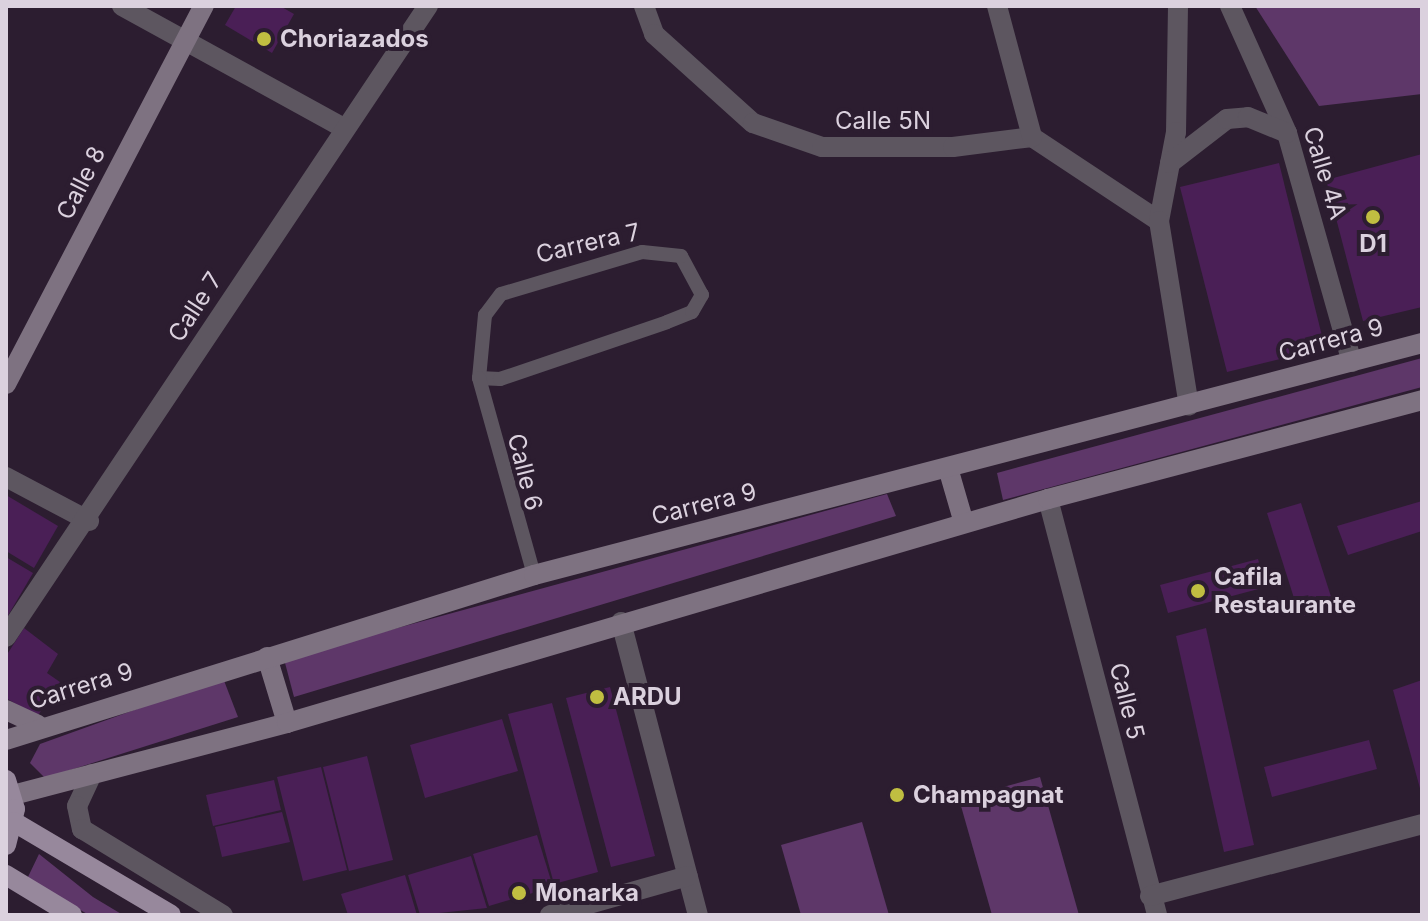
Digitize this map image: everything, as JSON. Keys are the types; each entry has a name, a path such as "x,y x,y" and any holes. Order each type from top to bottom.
{"main road":[{"name":"Calle 8","path":"6,384 204,6"},
{"name":"Carrera 9","path":"6,740 38,725 534,575 1422,343"},
{"path":"6,845 14,822 9,788 92,774 287,723 621,622 1048,499 1422,400"},
{"path":"948,468 964,523"},
{"path":"267,657 287,723"},
{"path":"6,710 38,725"},
{"path":"14,822 171,915"},
{"path":"6,875 72,915"}],"street":[{"path":"122,6 342,127"},
{"name":"Calle 7","path":"6,637 89,521 342,127 428,6"},
{"path":"997,6 1032,137 1159,221"},
{"path":"1178,6 1170,163 1159,221 1189,406"},
{"name":"Calle 4A","path":"1230,6 1287,133 1352,362"},
{"name":"Calle 5N","path":"643,8 694,76 753,123 822,147 953,147 1032,137"},
{"path":"1170,163 1227,119 1248,117 1287,133"},
{"path":"6,477 89,521"},
{"name":"Calle 5","path":"1048,499 1154,906"},
{"path":"621,622 698,915"},
{"path":"92,774 77,806 82,829 223,915"},
{"path":"1154,906 1422,824"},
{"path":"550,915 688,876"}],"lane":[{"name":"Carrera 7","path":"642,252 681,256 702,295 692,312 667,322 500,379 479,378 485,315 501,294 642,252"},
{"name":"Calle 6","path":"479,378 534,575"}],"shaded area":[{"path":"1255,6 1422,6 1422,94 1319,106"},
{"path":"1422,358 1422,387 1003,500 997,473"},
{"path":"887,494 896,516 294,697 284,659"},
{"path":"223,678 238,717 45,778 30,763 40,744"},
{"path":"1040,777 1079,915 992,915 959,799"},
{"path":"862,822 889,915 801,915 781,845"},
{"path":"39,854 93,897 123,915 89,915 27,879"}],"building":[{"name":"Choriazados","path":"236,6 280,6 294,14 272,53 225,25"},
{"name":"D1","path":"1422,154 1422,307 1363,321 1326,180"},
{"path":"1279,163 1325,348 1227,372 1180,187"},
{"path":"6,495 58,526 34,568 6,551"},
{"path":"1422,501 1422,531 1348,555 1337,526"},
{"path":"1301,503 1334,606 1300,617 1267,513"},
{"path":"6,557 33,573 6,619"},
{"path":"1258,559 1266,587 1168,613 1160,585"},
{"path":"24,628 58,654 47,673 60,682 37,717 6,698 6,656"},
{"path":"1206,628 1254,845 1224,852 1176,636"},
{"path":"1422,680 1422,792 1421,792 1393,690"},
{"path":"610,687 655,856 611,867 566,698"},
{"path":"552,703 598,872 554,884 508,714"},
{"path":"502,719 518,771 425,798 410,745"},
{"path":"1369,740 1377,769 1272,797 1264,767"},
{"path":"367,756 393,860 349,871 323,767"},
{"path":"321,767 347,870 303,881 277,777"},
{"path":"274,780 281,810 213,826 206,795"},
{"path":"282,812 290,842 222,857 215,827"},
{"path":"537,835 553,887 489,906 473,854"},
{"path":"471,856 487,908 420,915 408,875"},
{"path":"405,875 417,915 348,915 341,894"}],"place":[{"name":"Choriazados","path":"264,39"},
{"name":"D1","path":"1373,217"},
{"name":"Cafila Restaurante","path":"1198,591"},
{"name":"ARDU","path":"597,697"},
{"name":"Champagnat","path":"897,795"},
{"name":"Monarka","path":"519,893"}]}
